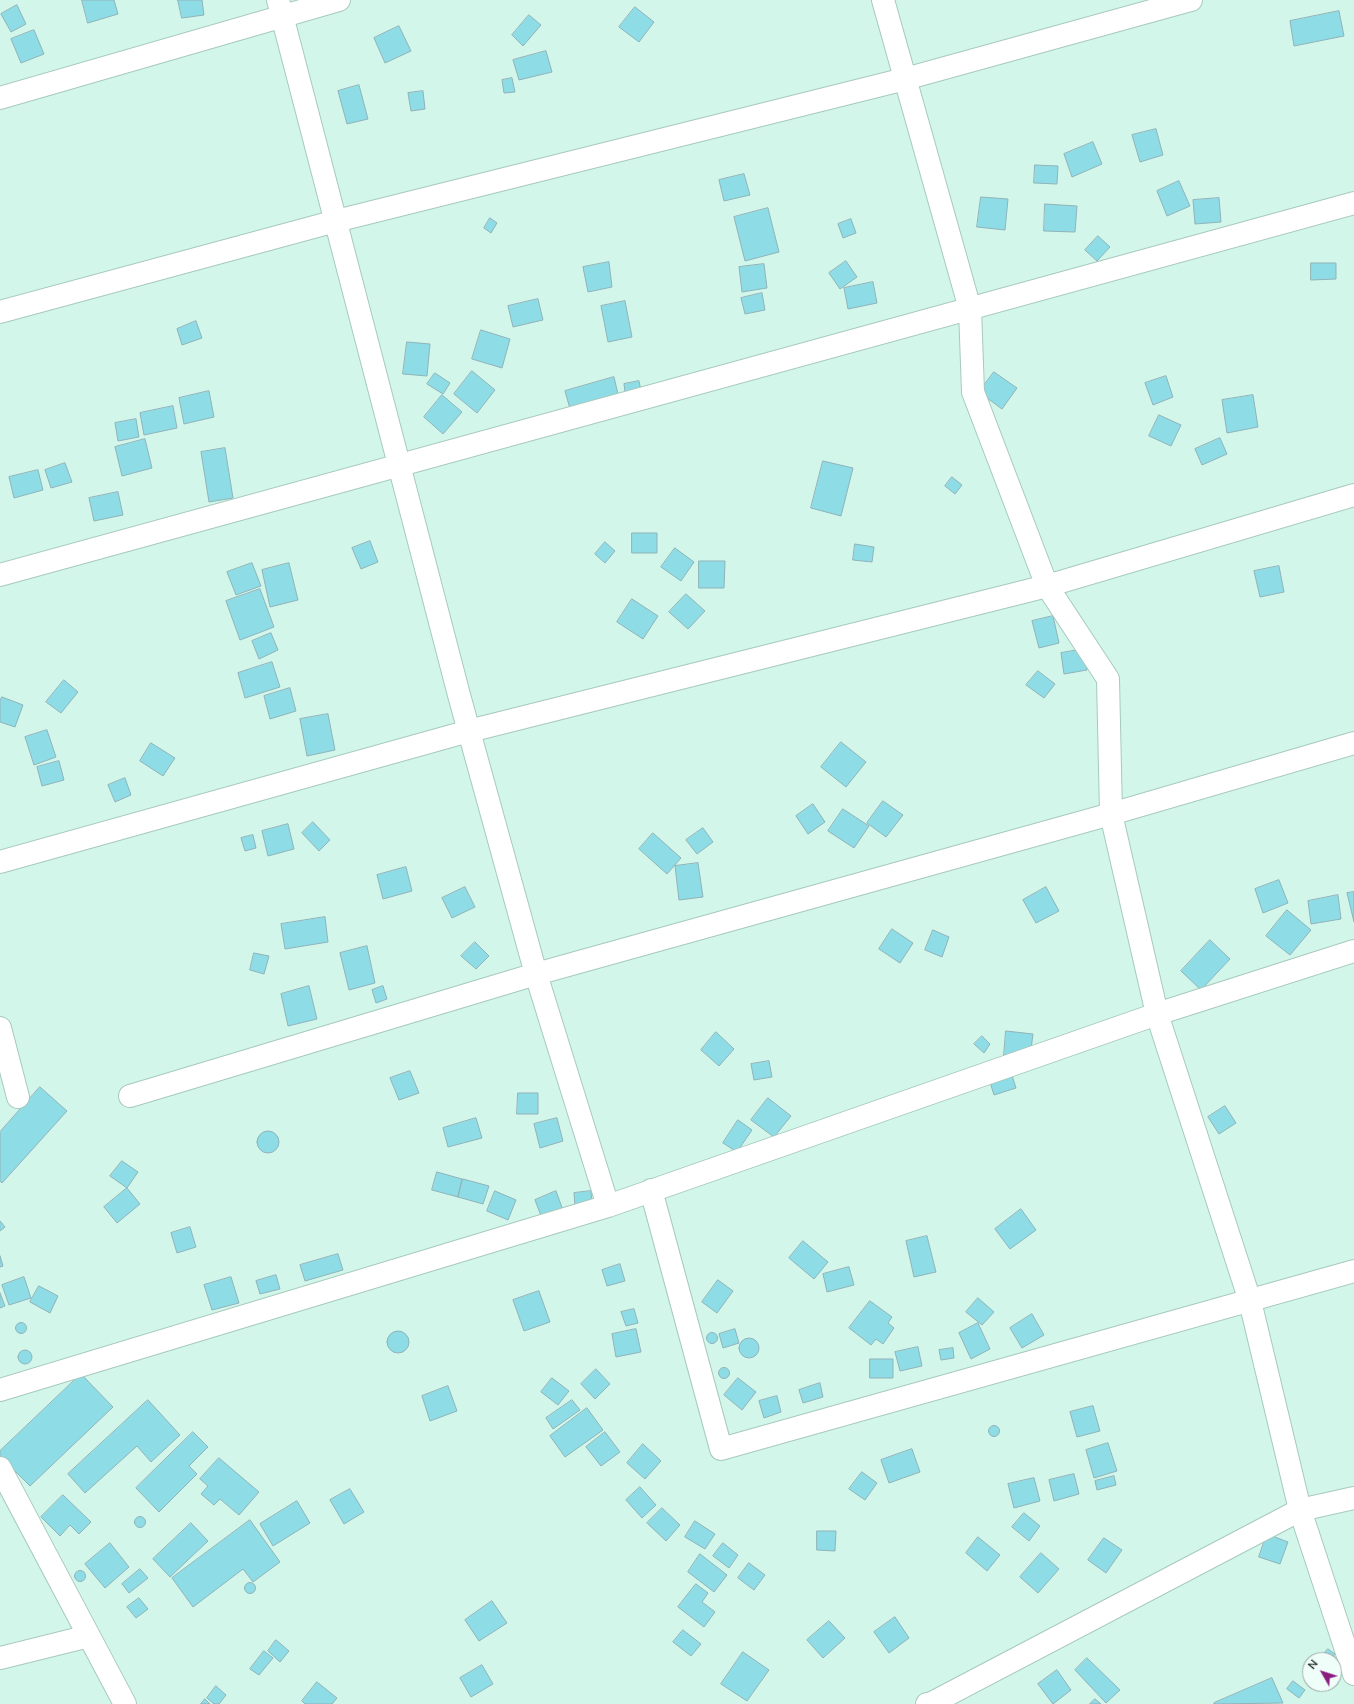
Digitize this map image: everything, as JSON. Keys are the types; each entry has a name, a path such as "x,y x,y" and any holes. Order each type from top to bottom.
{"street":[{"path":"0,98 280,8 339,0"},
{"path":"883,0 970,309 973,392 1047,586 1108,679 1111,814 1157,1014 1250,1301 1300,1510 1354,1674"},
{"path":"0,312 336,221 905,79 1191,0"},
{"path":"280,8 469,731 536,974 608,1206"},
{"path":"0,576 1354,203"},
{"path":"0,862 469,731 1047,586 1354,495"},
{"path":"130,1096 536,974 1111,814 1354,743"},
{"path":"0,1390 608,1206 1157,1014 1354,951"},
{"path":"0,1028 18,1097"},
{"path":"651,1190 722,1449 1354,1271"},
{"path":"0,1468 126,1704"},
{"path":"927,1704 932,1703 1300,1510 1354,1498"},
{"path":"0,1658 89,1636"}],"building":[{"path":"82,0 114,0 118,14 88,23"},
{"path":"178,0 202,0 204,15 182,18"},
{"path":"17,5 26,24 11,32 1,14"},
{"path":"635,7 654,22 639,42 619,27"},
{"path":"1339,11 1344,36 1294,46 1290,21"},
{"path":"529,15 541,25 523,46 512,35"},
{"path":"399,26 411,51 385,63 374,38"},
{"path":"34,30 44,54 21,63 11,39"},
{"path":"546,51 552,72 519,80 513,60"},
{"path":"512,78 515,92 504,93 502,80"},
{"path":"359,85 368,119 347,124 338,91"},
{"path":"423,91 425,109 411,111 408,93"},
{"path":"1156,129 1163,155 1140,162 1132,135"},
{"path":"1093,142 1102,164 1072,177 1064,154"},
{"path":"1035,165 1058,166 1057,184 1034,183"},
{"path":"744,174 750,195 724,201 719,180"},
{"path":"1179,181 1190,206 1167,216 1157,191"},
{"path":"981,197 1008,199 1005,230 977,227"},
{"path":"1219,198 1221,222 1195,224 1193,200"},
{"path":"1045,204 1077,206 1075,232 1044,231"},
{"path":"768,208 779,252 745,261 734,217"},
{"path":"490,218 497,223 491,233 484,228"},
{"path":"851,219 856,233 843,238 838,224"},
{"path":"1098,236 1110,247 1097,261 1085,250"},
{"path":"846,261 857,277 840,289 829,273"},
{"path":"609,262 612,287 588,292 583,267"},
{"path":"1311,263 1336,263 1336,279 1311,280"},
{"path":"764,264 767,288 742,292 739,267"},
{"path":"873,282 877,303 848,309 844,288"},
{"path":"762,293 765,310 745,314 741,298"},
{"path":"538,299 543,320 513,327 508,306"},
{"path":"625,301 632,337 608,342 601,306"},
{"path":"196,321 202,338 182,345 177,329"},
{"path":"481,330 510,339 502,368 472,359"},
{"path":"407,342 430,344 427,376 403,374"},
{"path":"472,371 495,390 477,413 454,394"},
{"path":"994,372 1017,388 1002,409 979,392"},
{"path":"435,373 450,383 443,394 427,384"},
{"path":"1166,376 1173,397 1153,405 1145,383"},
{"path":"614,377 620,403 572,416 565,391"},
{"path":"639,381 642,396 626,399 624,384"},
{"path":"209,391 214,417 184,424 179,398"},
{"path":"442,395 462,412 443,434 424,417"},
{"path":"1253,395 1258,427 1227,433 1222,400"},
{"path":"173,406 177,428 144,435 140,413"},
{"path":"1159,415 1181,425 1171,446 1149,436"},
{"path":"136,419 139,437 118,441 115,423"},
{"path":"1220,438 1227,454 1202,465 1195,449"},
{"path":"145,439 152,468 122,476 115,447"},
{"path":"225,448 233,498 209,502 201,452"},
{"path":"823,461 853,468 841,516 811,508"},
{"path":"65,463 72,482 51,488 45,470"},
{"path":"38,470 43,490 14,498 9,477"},
{"path":"952,477 962,485 955,494 945,486"},
{"path":"118,492 123,515 94,521 89,498"},
{"path":"632,533 657,533 657,553 632,553"},
{"path":"370,541 378,562 361,569 352,548"},
{"path":"605,542 615,551 605,563 595,554"},
{"path":"855,544 874,547 872,562 853,560"},
{"path":"675,548 694,562 681,581 661,567"},
{"path":"699,561 725,561 724,588 699,588"},
{"path":"252,563 261,586 236,595 227,572"},
{"path":"289,563 298,600 270,607 262,570"},
{"path":"1279,566 1284,592 1260,597 1254,571"},
{"path":"260,589 274,627 240,640 226,601"},
{"path":"686,594 705,611 688,629 669,612"},
{"path":"632,599 658,616 643,639 617,622"},
{"path":"1053,616 1059,643 1039,648 1032,621"},
{"path":"271,633 278,650 259,659 252,641"},
{"path":"1084,649 1087,670 1064,674 1061,653"},
{"path":"272,662 280,687 245,698 238,673"},
{"path":"1038,671 1055,684 1044,698 1026,685"},
{"path":"64,680 78,692 61,713 46,702"},
{"path":"290,688 296,711 270,719 264,696"},
{"path":"2,697 23,705 15,727 0,722 0,701"},
{"path":"328,714 335,750 307,756 300,719"},
{"path":"47,730 56,757 34,765 25,737"},
{"path":"841,742 866,762 846,787 821,767"},
{"path":"151,743 175,758 163,776 140,761"},
{"path":"59,761 64,780 42,786 37,767"},
{"path":"125,778 131,795 115,802 108,785"},
{"path":"883,801 903,815 886,837 867,823"},
{"path":"813,804 825,822 808,834 796,816"},
{"path":"843,809 869,826 854,848 828,831"},
{"path":"313,822 330,840 319,851 302,833"},
{"path":"288,824 294,849 268,856 262,831"},
{"path":"703,828 713,842 697,854 686,840"},
{"path":"653,833 681,858 667,874 639,849"},
{"path":"253,835 256,848 245,851 241,838"},
{"path":"698,863 703,897 679,900 675,866"},
{"path":"406,867 412,891 383,899 377,875"},
{"path":"1279,880 1288,903 1263,913 1255,889"},
{"path":"465,887 475,907 452,918 442,898"},
{"path":"1046,887 1059,911 1036,923 1023,900"},
{"path":"1354,892 1354,922 1347,893"},
{"path":"1338,895 1341,919 1311,924 1308,901"},
{"path":"1287,910 1311,930 1290,955 1266,936"},
{"path":"325,917 328,942 285,949 281,924"},
{"path":"892,929 913,943 900,963 879,949"},
{"path":"933,930 949,937 942,957 925,950"},
{"path":"1210,940 1230,959 1201,990 1181,971"},
{"path":"475,942 489,956 476,969 461,956"},
{"path":"367,946 375,983 349,990 340,953"},
{"path":"254,953 269,956 264,974 250,970"},
{"path":"309,986 317,1019 288,1026 281,994"},
{"path":"383,986 387,999 376,1003 372,990"},
{"path":"1006,1031 1033,1034 1030,1057 1004,1055"},
{"path":"716,1032 734,1049 719,1066 701,1050"},
{"path":"982,1036 990,1044 984,1053 974,1044"},
{"path":"769,1061 772,1077 754,1080 751,1064"},
{"path":"1010,1069 1016,1088 994,1095 988,1076"},
{"path":"410,1071 419,1093 399,1100 390,1078"},
{"path":"40,1087 67,1111 2,1183 0,1181 0,1132"},
{"path":"518,1093 538,1093 538,1114 517,1114"},
{"path":"768,1098 791,1116 774,1137 751,1120"},
{"path":"1225,1106 1236,1123 1219,1134 1208,1117"},
{"path":"476,1118 482,1138 448,1147 443,1128"},
{"path":"557,1118 563,1141 540,1148 534,1124"},
{"path":"738,1120 752,1130 737,1152 723,1143"},
{"path":"264,1131 272,1131 279,1138 279,1146 272,1153 264,1153 257,1146 257,1138"},
{"path":"122,1161 138,1172 127,1188 110,1176"},
{"path":"437,1172 462,1179 458,1197 432,1190"},
{"path":"463,1179 489,1186 483,1204 458,1197"},
{"path":"127,1188 140,1204 117,1223 104,1207"},
{"path":"495,1191 516,1200 508,1220 487,1211"},
{"path":"556,1191 564,1213 543,1221 535,1200"},
{"path":"591,1191 592,1205 575,1207 574,1193"},
{"path":"1021,1209 1036,1230 1010,1249 995,1229"},
{"path":"0,1221 5,1227 0,1231"},
{"path":"190,1227 196,1247 177,1253 171,1233"},
{"path":"927,1236 936,1272 914,1277 906,1241"},
{"path":"803,1241 828,1262 814,1279 789,1258"},
{"path":"338,1254 343,1270 305,1281 300,1265"},
{"path":"0,1256 3,1266 0,1267"},
{"path":"620,1264 625,1281 607,1286 602,1270"},
{"path":"849,1267 854,1285 827,1292 823,1274"},
{"path":"276,1275 280,1289 260,1294 256,1281"},
{"path":"24,1277 31,1298 9,1305 2,1285"},
{"path":"231,1277 239,1303 212,1310 204,1285"},
{"path":"718,1280 733,1291 717,1313 702,1302"},
{"path":"39,1286 58,1296 50,1313 30,1302"},
{"path":"539,1291 550,1322 524,1331 513,1300"},
{"path":"0,1293 5,1306 0,1308"},
{"path":"978,1298 994,1312 982,1325 966,1312"},
{"path":"870,1301 892,1317 888,1323 894,1328 883,1344 876,1339 871,1345 849,1328"},
{"path":"634,1309 638,1323 626,1326 621,1312"},
{"path":"1032,1314 1044,1335 1022,1348 1010,1328"},
{"path":"21,1322 25,1324 27,1328 25,1332 21,1334 17,1332 15,1328 17,1324"},
{"path":"978,1323 990,1349 971,1359 959,1333"},
{"path":"636,1329 641,1352 616,1357 612,1334"},
{"path":"735,1329 739,1343 723,1348 719,1334"},
{"path":"394,1331 402,1331 409,1338 409,1346 402,1353 394,1353 387,1346 387,1338"},
{"path":"712,1332 716,1334 718,1338 716,1342 712,1344 708,1342 706,1338 708,1334"},
{"path":"749,1338 756,1341 759,1348 756,1355 749,1358 742,1355 739,1348 742,1341"},
{"path":"918,1347 922,1366 900,1371 895,1352"},
{"path":"953,1348 954,1358 941,1360 939,1350"},
{"path":"22,1350 28,1350 32,1354 32,1360 28,1364 22,1364 18,1360 18,1354"},
{"path":"870,1359 893,1359 893,1378 870,1378"},
{"path":"724,1367 728,1369 730,1373 728,1377 724,1379 720,1377 718,1373 720,1369"},
{"path":"596,1369 610,1384 595,1399 581,1384"},
{"path":"81,1374 113,1407 30,1486 0,1456 0,1451"},
{"path":"552,1378 569,1391 558,1405 541,1392"},
{"path":"738,1378 756,1392 742,1410 724,1395"},
{"path":"820,1383 823,1397 803,1403 799,1390"},
{"path":"448,1386 457,1411 430,1421 422,1396"},
{"path":"777,1396 781,1412 764,1418 759,1401"},
{"path":"148,1400 180,1435 151,1462 137,1446 85,1493 68,1474"},
{"path":"572,1400 580,1410 553,1429 546,1418"},
{"path":"1093,1406 1100,1431 1077,1437 1070,1412"},
{"path":"587,1408 603,1430 565,1457 550,1436"},
{"path":"994,1425 998,1427 1000,1431 998,1435 994,1437 990,1435 988,1431 990,1427"},
{"path":"193,1432 208,1447 189,1466 197,1474 159,1512 136,1488"},
{"path":"605,1432 620,1452 601,1466 586,1447"},
{"path":"1108,1443 1117,1471 1094,1478 1086,1450"},
{"path":"643,1444 661,1461 645,1479 627,1463"},
{"path":"912,1449 920,1472 889,1483 881,1460"},
{"path":"219,1458 259,1492 239,1515 220,1499 214,1505 201,1494 208,1486 200,1479"},
{"path":"862,1472 877,1483 865,1500 849,1489"},
{"path":"1074,1474 1079,1494 1054,1501 1049,1480"},
{"path":"1114,1476 1116,1485 1097,1490 1095,1481"},
{"path":"1034,1478 1040,1501 1014,1508 1008,1484"},
{"path":"640,1487 656,1505 642,1518 626,1500"},
{"path":"350,1489 364,1512 344,1524 330,1500"},
{"path":"63,1495 91,1522 79,1534 70,1525 60,1536 41,1517"},
{"path":"297,1501 310,1523 273,1546 260,1524"},
{"path":"662,1508 680,1525 666,1541 647,1523"},
{"path":"1024,1513 1040,1526 1029,1541 1012,1527"},
{"path":"140,1516 144,1518 146,1522 144,1526 140,1528 136,1526 134,1522 136,1518"},
{"path":"250,1520 280,1562 253,1582 243,1569 193,1607 172,1578"},
{"path":"695,1521 715,1534 705,1549 685,1537"},
{"path":"191,1523 208,1541 170,1577 153,1559"},
{"path":"817,1531 836,1531 835,1551 817,1550"},
{"path":"1267,1534 1288,1542 1280,1564 1259,1557"},
{"path":"978,1537 1000,1555 987,1571 966,1553"},
{"path":"1104,1538 1122,1550 1106,1573 1088,1560"},
{"path":"110,1543 129,1567 105,1588 85,1564"},
{"path":"723,1543 738,1555 729,1568 713,1556"},
{"path":"1041,1553 1059,1569 1038,1593 1020,1577"},
{"path":"700,1554 727,1575 714,1592 688,1572"},
{"path":"749,1563 765,1575 754,1590 738,1578"},
{"path":"140,1569 148,1578 129,1593 122,1584"},
{"path":"80,1570 84,1572 86,1576 84,1580 80,1582 76,1580 74,1576 76,1572"},
{"path":"250,1582 254,1584 256,1588 254,1592 250,1594 246,1592 244,1588 246,1584"},
{"path":"696,1584 708,1593 702,1602 715,1612 704,1627 678,1607"},
{"path":"139,1598 148,1609 136,1618 127,1607"},
{"path":"492,1601 507,1623 479,1641 465,1620"},
{"path":"895,1617 909,1638 889,1653 874,1632"},
{"path":"829,1621 845,1638 823,1658 807,1640"},
{"path":"683,1630 701,1644 691,1656 673,1642"},
{"path":"276,1640 289,1651 280,1662 268,1651"},
{"path":"1328,1649 1332,1652 1325,1652"},
{"path":"264,1651 273,1658 259,1675 250,1669"},
{"path":"743,1652 769,1670 747,1701 721,1684"},
{"path":"1087,1658 1120,1690 1106,1703 1075,1670"},
{"path":"482,1665 493,1684 471,1697 460,1678"},
{"path":"1057,1670 1071,1690 1053,1704 1038,1684"},
{"path":"1272,1678 1283,1703 1214,1704 1214,1703"},
{"path":"1293,1681 1302,1688 1302,1692 1304,1692 1299,1698 1287,1689"},
{"path":"317,1682 337,1698 332,1704 305,1704 302,1701"},
{"path":"216,1686 226,1695 219,1704 214,1704 207,1698"},
{"path":"205,1699 210,1704 201,1704"},
{"path":"1095,1699 1101,1704 1090,1704"}]}
